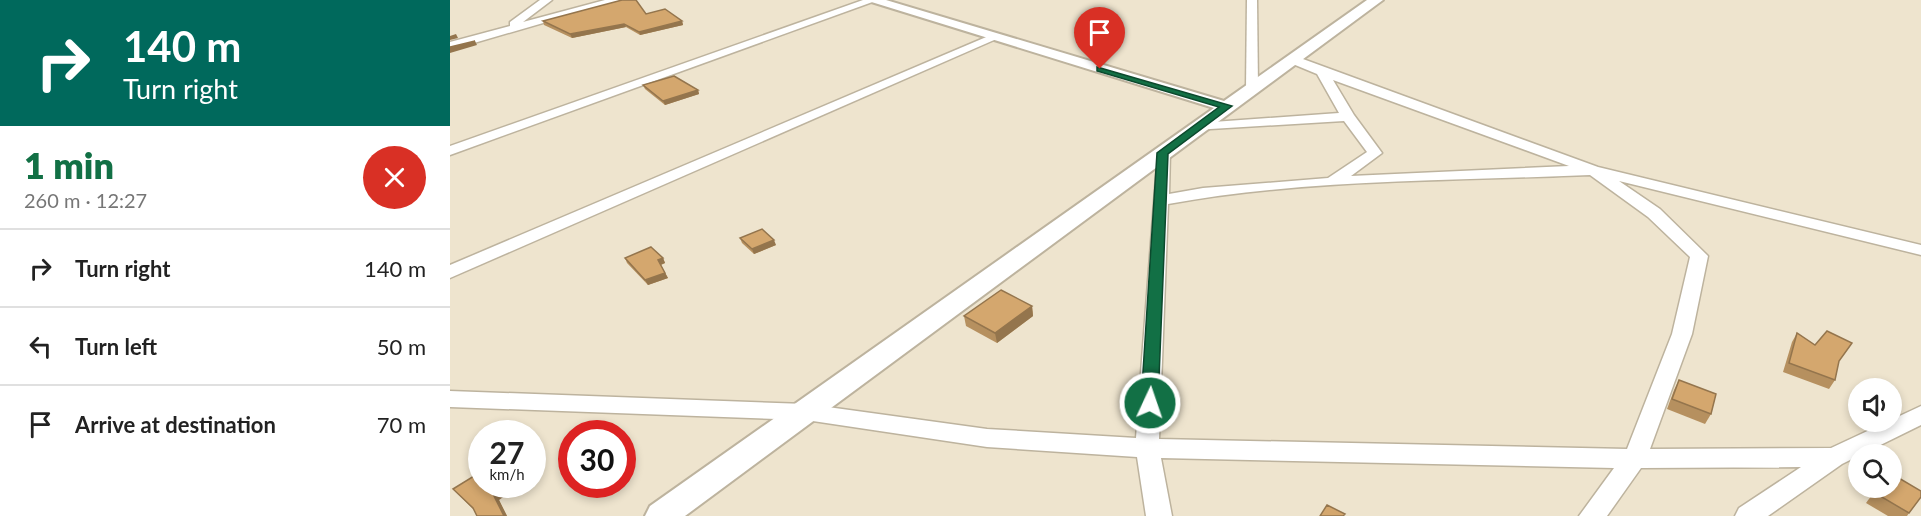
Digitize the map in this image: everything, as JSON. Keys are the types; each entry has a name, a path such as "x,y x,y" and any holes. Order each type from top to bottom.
{"street":[{"path":"506,30 547,0"},
{"path":"450,46 617,0"},
{"path":"450,151 872,0 1227,106"},
{"path":"1252,0 1252,88"},
{"path":"661,516 1376,0"},
{"path":"450,273 995,37"},
{"path":"1293,59 1322,72 1593,170 1921,250"},
{"path":"1322,72 1348,117 1374,153 1332,182"},
{"path":"1199,127 1284,118 1348,117"},
{"path":"1159,516 1147,448 1163,153"},
{"path":"1160,201 1203,193 1332,182 1593,170 1654,213 1700,256 1682,334 1635,459 1592,516"},
{"path":"450,399 806,412 987,438 1147,448 1635,459 1834,457"},
{"path":"1748,516 1834,457 1921,415"}],"building":[{"path":"622,0 636,0 646,14 665,9 682,21 639,32 624,24 570,34 543,21"},
{"path":"674,76 698,90 663,101 643,85"},
{"path":"762,229 774,240 752,249 740,238"},
{"path":"651,247 663,258 658,260 665,273 645,280 625,258"},
{"path":"1001,290 1032,306 995,333 964,316"},
{"path":"1827,331 1852,343 1839,361 1835,380 1789,363 1797,333 1815,345"},
{"path":"1679,380 1716,394 1711,414 1672,399"},
{"path":"468,480 468,498 495,498 504,516 477,516 473,508 453,489"},
{"path":"1902,480 1921,491 1921,497 1909,513 1884,498 1902,498"},
{"path":"1327,505 1345,514 1343,516 1320,516"}],"route":[{"path":"1100,69 1227,106 1163,153 1150,403"}]}
